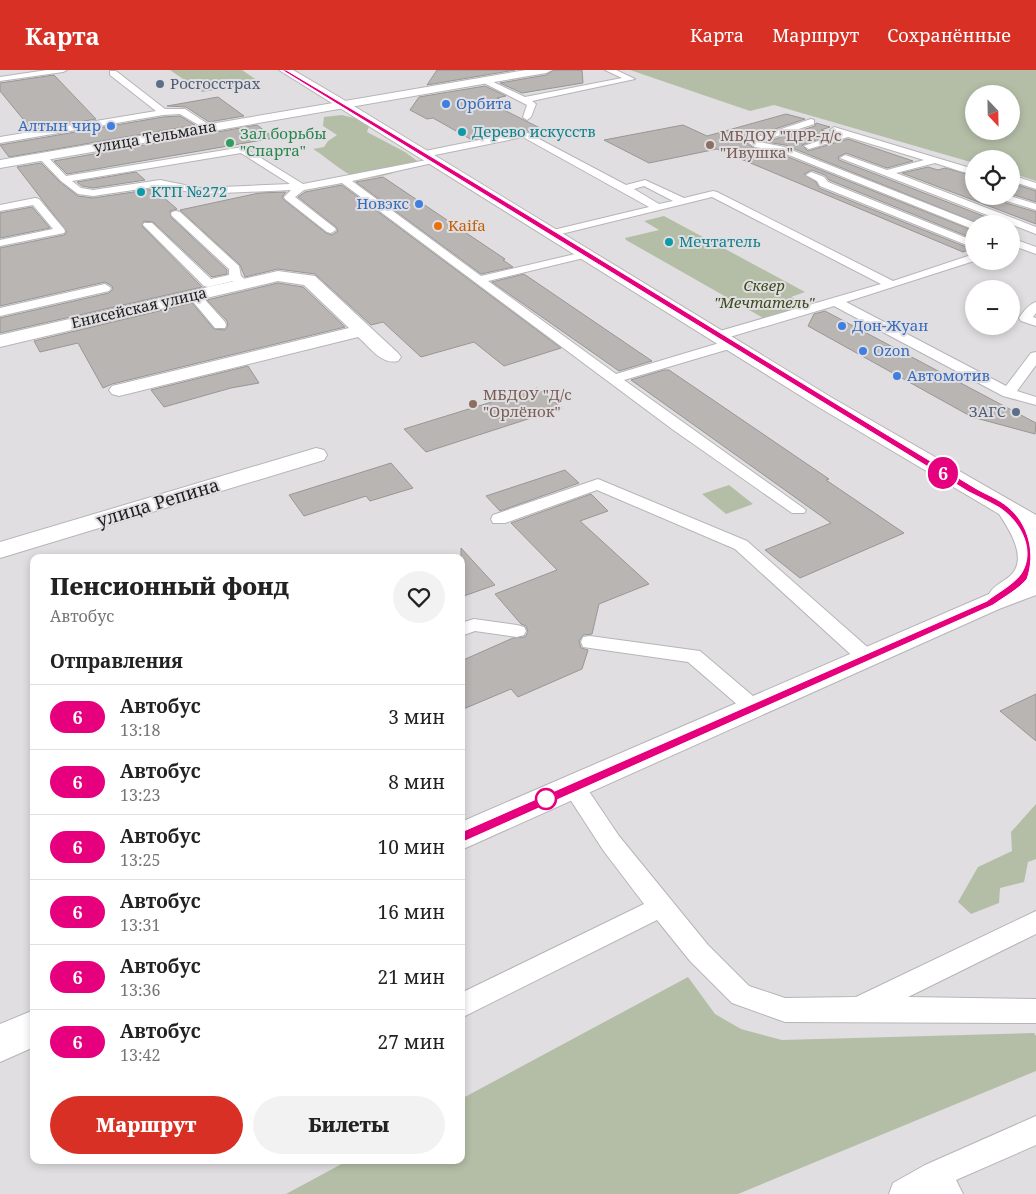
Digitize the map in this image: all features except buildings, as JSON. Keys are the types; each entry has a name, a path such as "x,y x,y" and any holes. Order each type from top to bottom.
{"main road":[{"path":"284,70 430,157 724,340 972,490 1036,525"},
{"name":"улица Тельмана","path":"0,164 546,70"},
{"name":"Енисейская улица","path":"0,341 194,296 240,280 278,276 309,280 362,330"},
{"path":"119,390 362,330 391,357"},
{"name":"улица Репина","path":"0,550 316,455"},
{"path":"1004,508 1036,510"},
{"path":"990,603 1024,577 1032,560 1032,544 1024,528 1004,508"},
{"path":"465,835 866,656 990,603 1036,586"},
{"path":"990,603 1036,604"},
{"path":"0,1043 30,1030"}],"lane":[{"path":"0,79 62,70"},
{"path":"524,100 631,79 609,70"},
{"path":"113,73 162,112"},
{"path":"484,81 532,104 527,117"},
{"path":"0,140 162,112 182,111 210,128"},
{"path":"810,122 751,141 758,145 781,149 965,222"},
{"path":"834,130 965,170"},
{"path":"42,156 78,191 93,193 160,183 200,191 301,187 344,180 524,134 625,188 657,208"},
{"path":"809,146 848,134"},
{"path":"64,178 243,150 301,187"},
{"path":"845,158 1036,231"},
{"path":"886,173 935,160"},
{"path":"811,175 821,179 824,184 965,241"},
{"path":"344,180 677,426 798,510"},
{"path":"1020,181 1036,186"},
{"path":"625,188 645,183 682,201"},
{"path":"301,187 289,197 331,230"},
{"path":"553,233 713,194 892,285"},
{"path":"0,208 34,201 60,231 0,243"},
{"path":"1020,202 1036,207"},
{"path":"148,225 208,283 240,280 235,268 176,214"},
{"path":"1020,245 1036,252"},
{"path":"1020,252 1036,252"},
{"path":"478,280 588,254"},
{"path":"614,379 836,302 965,260"},
{"path":"0,312 105,288"},
{"path":"194,296 220,325"},
{"path":"836,302 1008,392 1036,401"},
{"path":"1036,306 1025,318 1036,322"},
{"path":"1008,392 1036,356"},
{"path":"499,518 598,484 741,545 809,608 866,656"},
{"path":"465,628 474,625 517,631"},
{"path":"590,642 693,656 753,707"},
{"path":"574,787 611,843 662,907 699,953 741,995 785,1010 1036,1011"},
{"path":"465,1004 662,907"},
{"path":"858,1009 1036,922"},
{"path":"904,1194 941,1184 1036,1130"}],"green space":[{"path":"170,70 242,70 261,83 202,92"},
{"path":"630,70 1036,70 1036,181 1020,176 1020,150 965,150 965,160 774,105 750,111"},
{"path":"342,115 366,121 369,126 367,132 405,152 420,163 379,177 356,177 345,172 313,149 324,147 328,141 337,135 323,126 324,117"},
{"name":"Сквер \"Мечтатель\"","path":"664,216 805,292 791,297 808,306 765,319 626,240 625,238 659,230 644,221"},
{"path":"729,485 753,504 726,514 702,494"},
{"path":"1036,804 1036,859 1028,862 1024,882 1000,888 999,903 971,914 958,902 978,867 1012,851 1011,832"},
{"path":"688,977 715,1014 741,1029 782,1040 1034,1033 1036,1036 1036,1071 738,1194 286,1194 342,1164 465,1164 465,1097"}],"bus line":[{"name":"6","path":"284,70 332,97 731,344 1004,508 1024,528 1032,544 1032,560 1024,577 990,603 866,656 465,835"}],"place":[{"name":"Росгосстрах","path":"160,84"},
{"name":"Орбита","path":"446,104"},
{"name":"Алтын чир","path":"111,126"},
{"name":"Дерево искусств","path":"462,132"},
{"name":"Зал борьбы \"Спарта\"","path":"230,143"},
{"name":"МБДОУ \"ЦРР-д/с \"Ивушка\"","path":"710,145"},
{"name":"КТП №272","path":"141,192"},
{"name":"Новэкс","path":"419,204"},
{"name":"Kaifa","path":"438,226"},
{"name":"Мечтатель","path":"669,242"},
{"name":"Дон-Жуан","path":"842,326"},
{"name":"Ozon","path":"863,351"},
{"name":"Автомотив","path":"897,376"},
{"name":"МБДОУ \"Д/с \"Орлёнок\"","path":"473,404"},
{"name":"ЗАГС","path":"1016,412"}]}
